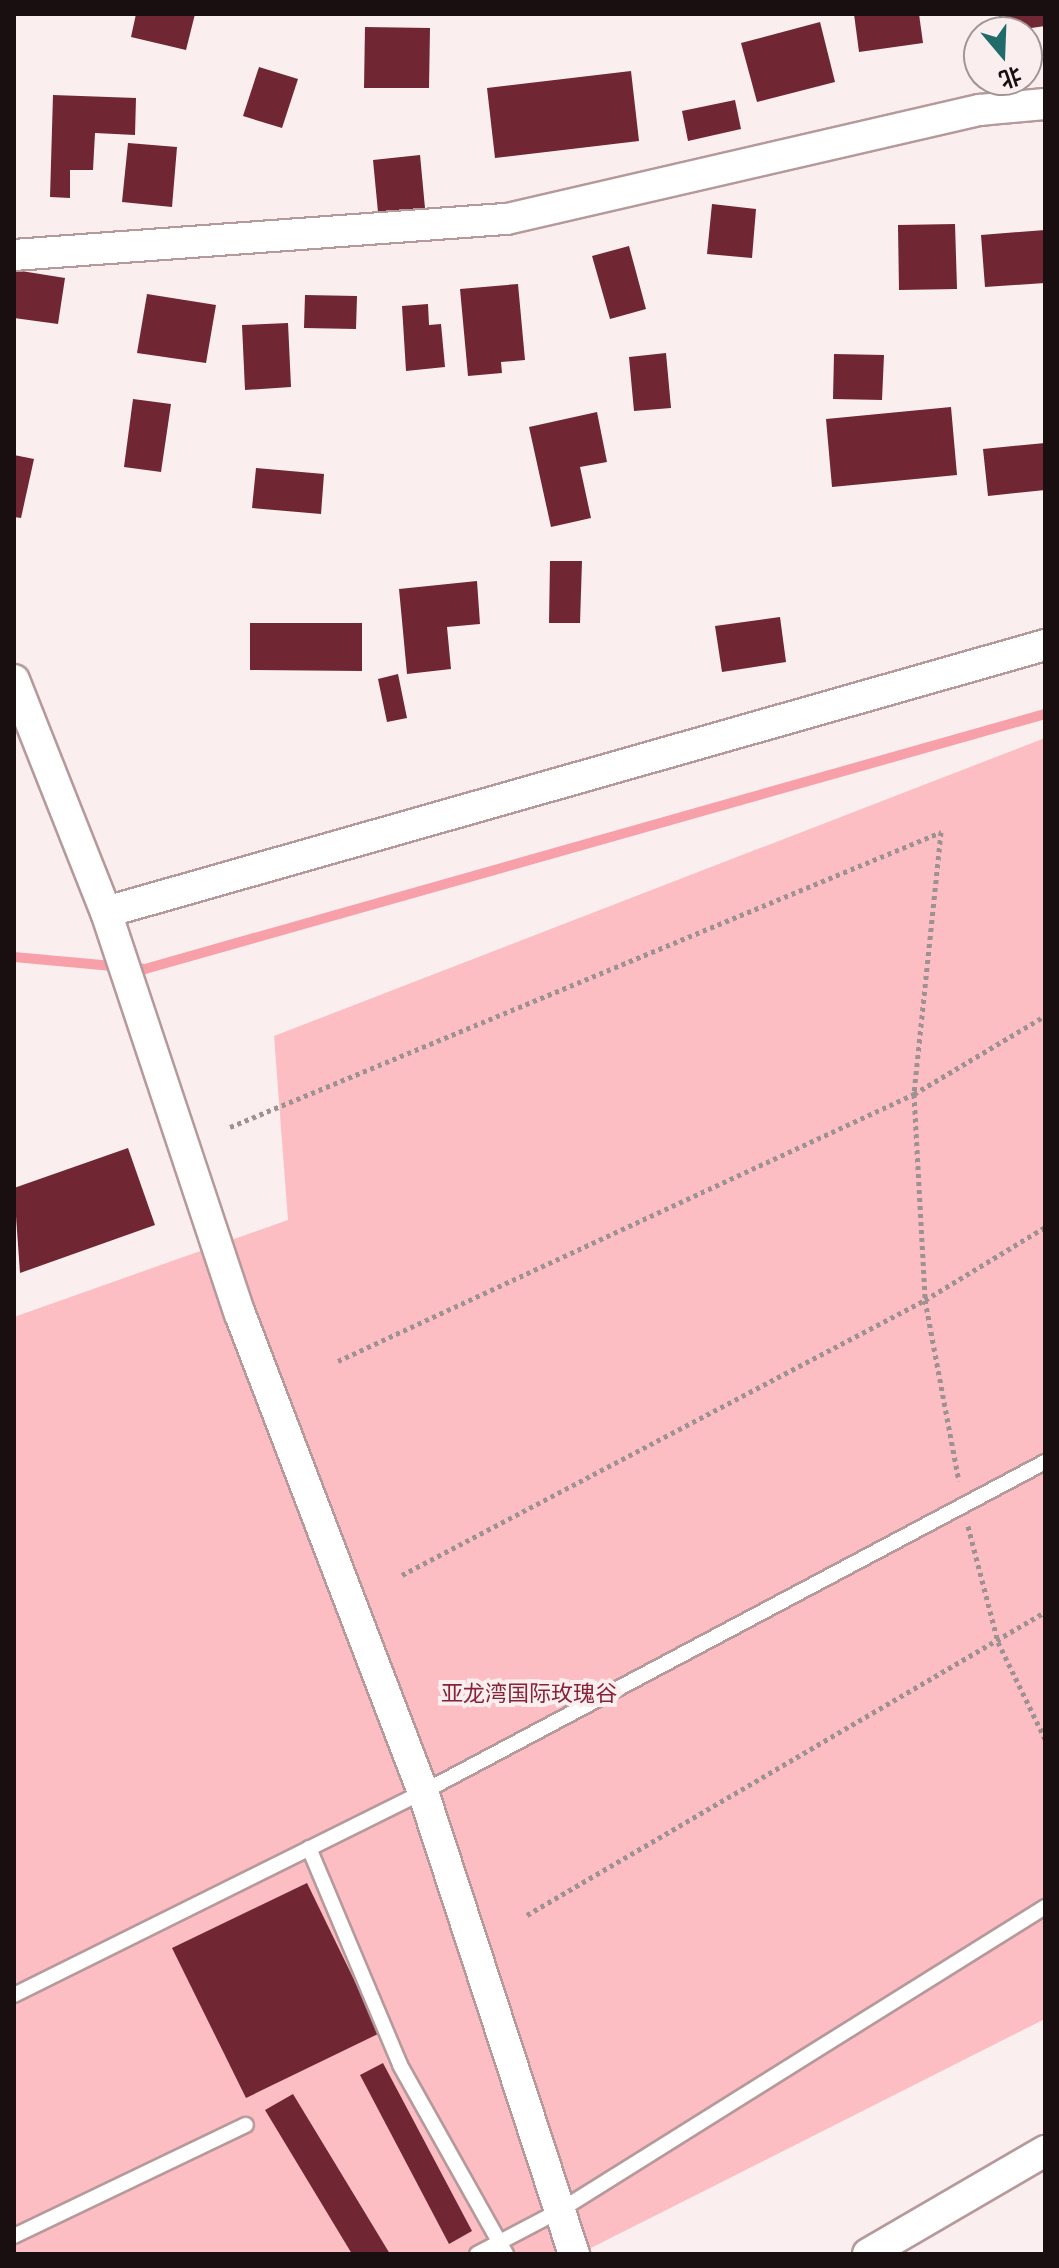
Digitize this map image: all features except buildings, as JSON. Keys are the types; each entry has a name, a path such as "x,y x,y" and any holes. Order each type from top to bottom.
{"street":[{"path":"14,255 507,219 964,114 1045,104"},
{"path":"106,912 1045,645"},
{"path":"14,680 106,912 240,1314 423,1792 574,2254"},
{"path":"868,2254 1045,2151"}],"lane":[{"path":"14,1995 423,1792 964,1508 1045,1462"},
{"path":"309,1848 400,2065 506,2254"},
{"path":"477,2254 559,2211 1045,1907"},
{"path":"14,2236 246,2125"}],"path":[{"path":"230,1127 941,832 914,1094 925,1300 964,1508 998,1642 1045,1739"},
{"path":"338,1361 914,1094 1045,1016"},
{"path":"402,1575 925,1300 1045,1227"},
{"path":"527,1915 1045,1612"}],"green space":[{"name":"亚龙湾国际玫瑰谷","path":"1045,738 1045,2019 579,2254 14,2254 14,1317 288,1220 274,1036"}],"waterway":[{"path":"14,957 145,969 1045,714"}]}
